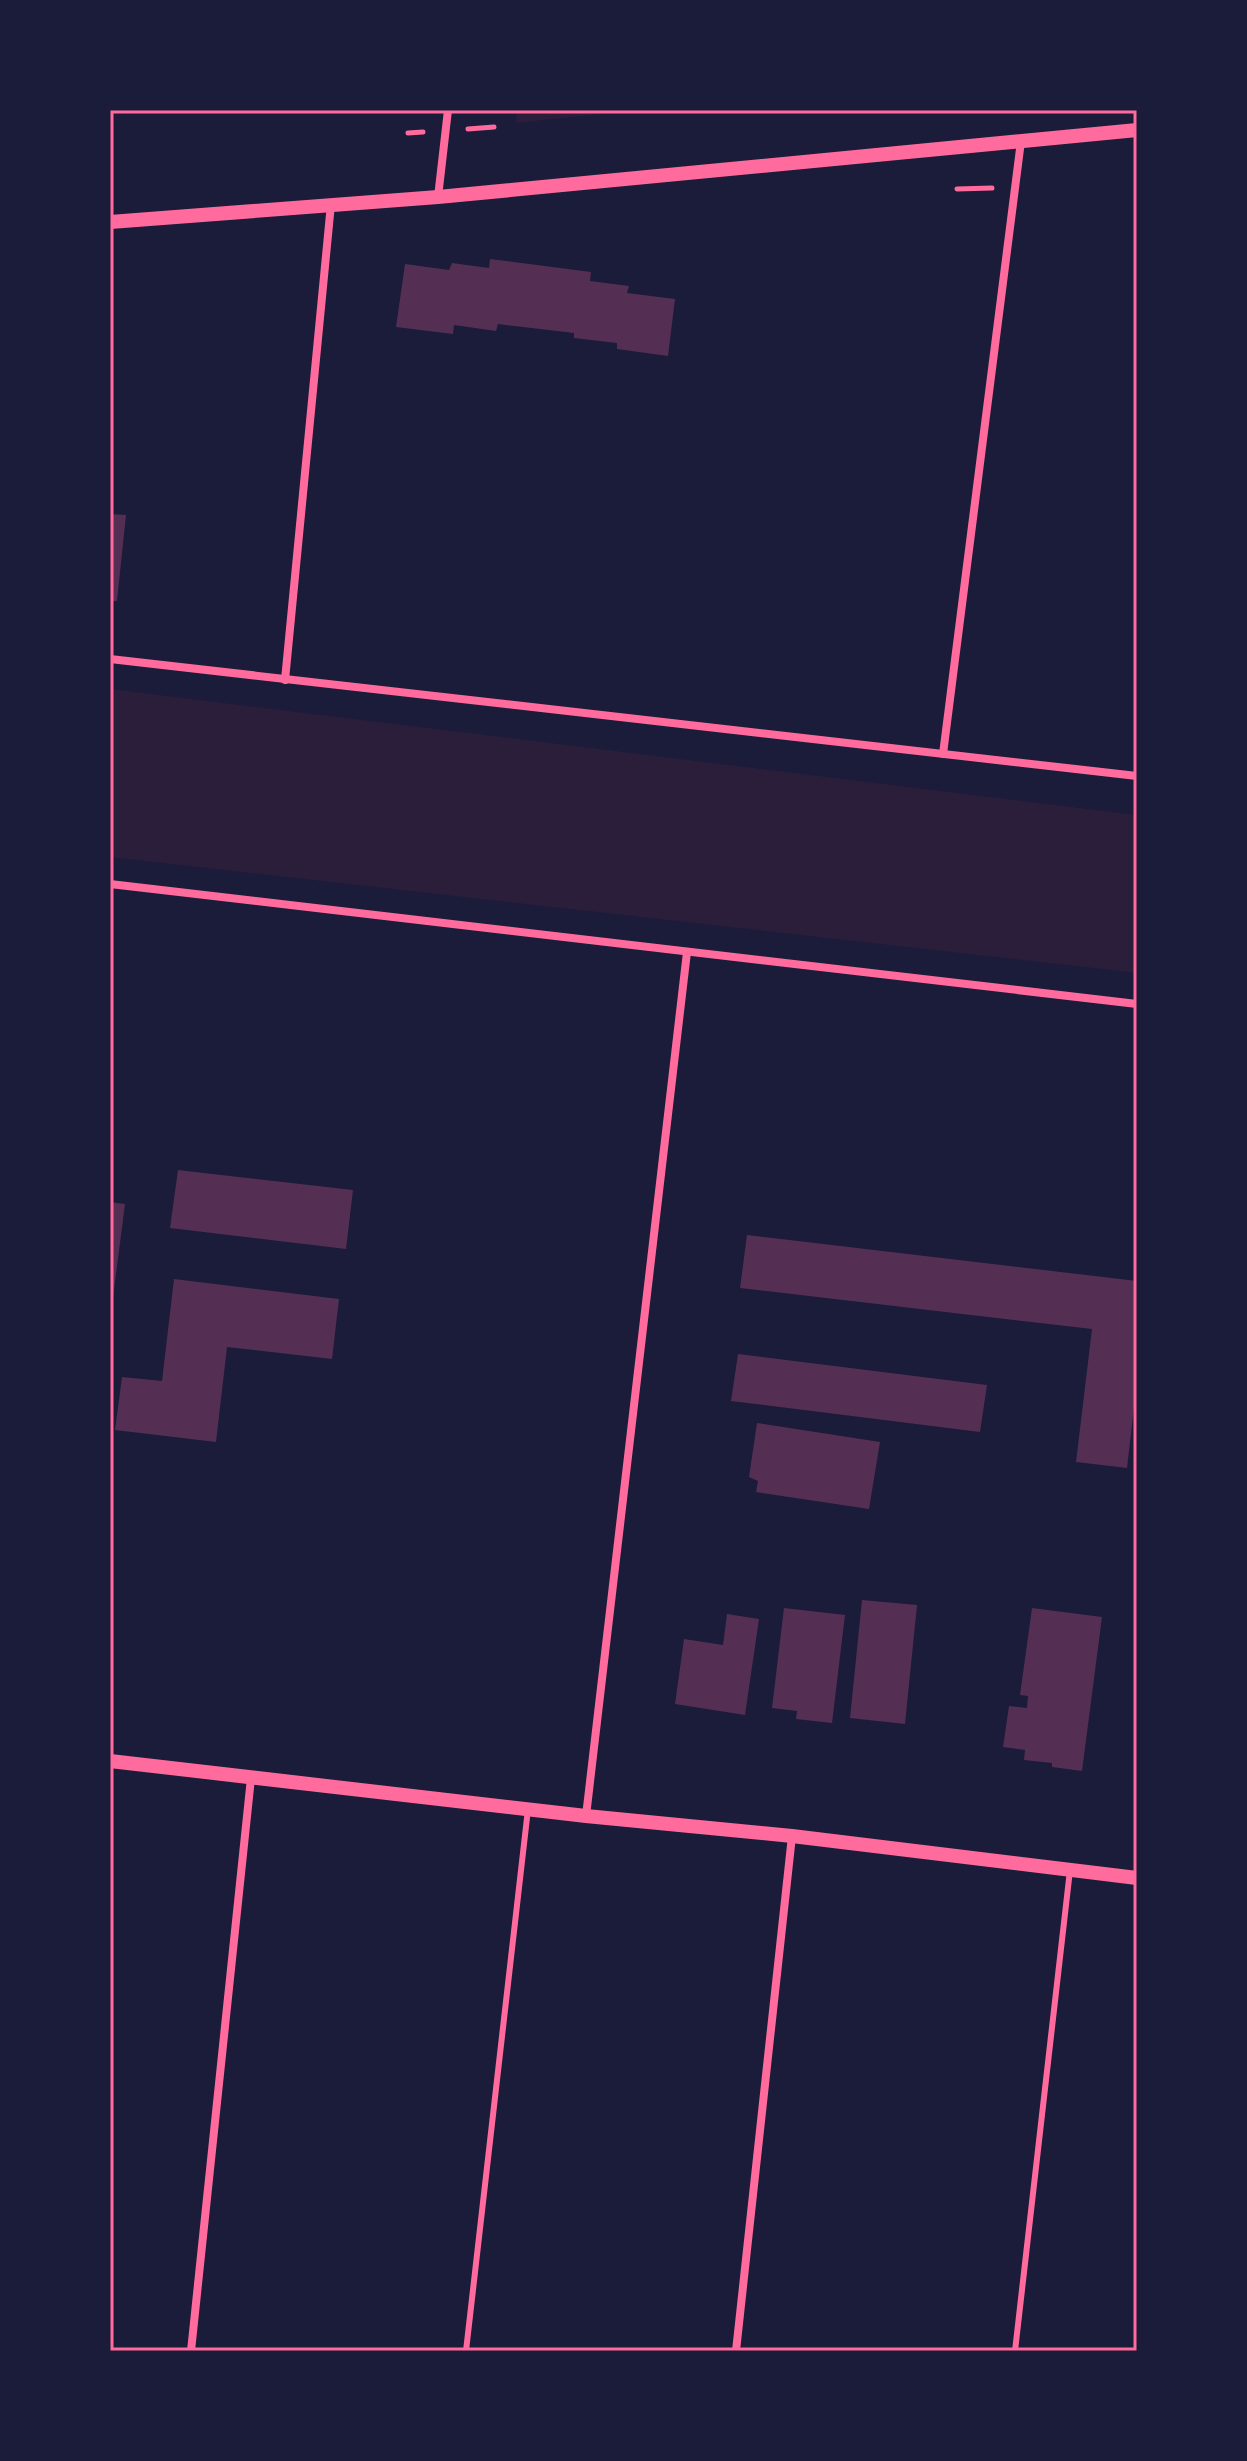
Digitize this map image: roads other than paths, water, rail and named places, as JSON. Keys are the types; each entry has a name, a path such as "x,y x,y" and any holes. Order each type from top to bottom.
{"street":[{"path":"438,197 448,110"},
{"path":"110,222 438,197 1137,130"},
{"path":"943,754 1021,141"},
{"path":"285,680 331,204"},
{"path":"110,659 1137,776"},
{"path":"110,884 1137,1004"},
{"path":"586,1816 687,952"},
{"path":"110,1761 586,1816 792,1836 1137,1878"},
{"path":"191,2351 251,1778"},
{"path":"736,2351 792,1836"}],"lane":[{"path":"466,2351 528,1809"},
{"path":"1015,2351 1070,1870"}]}
